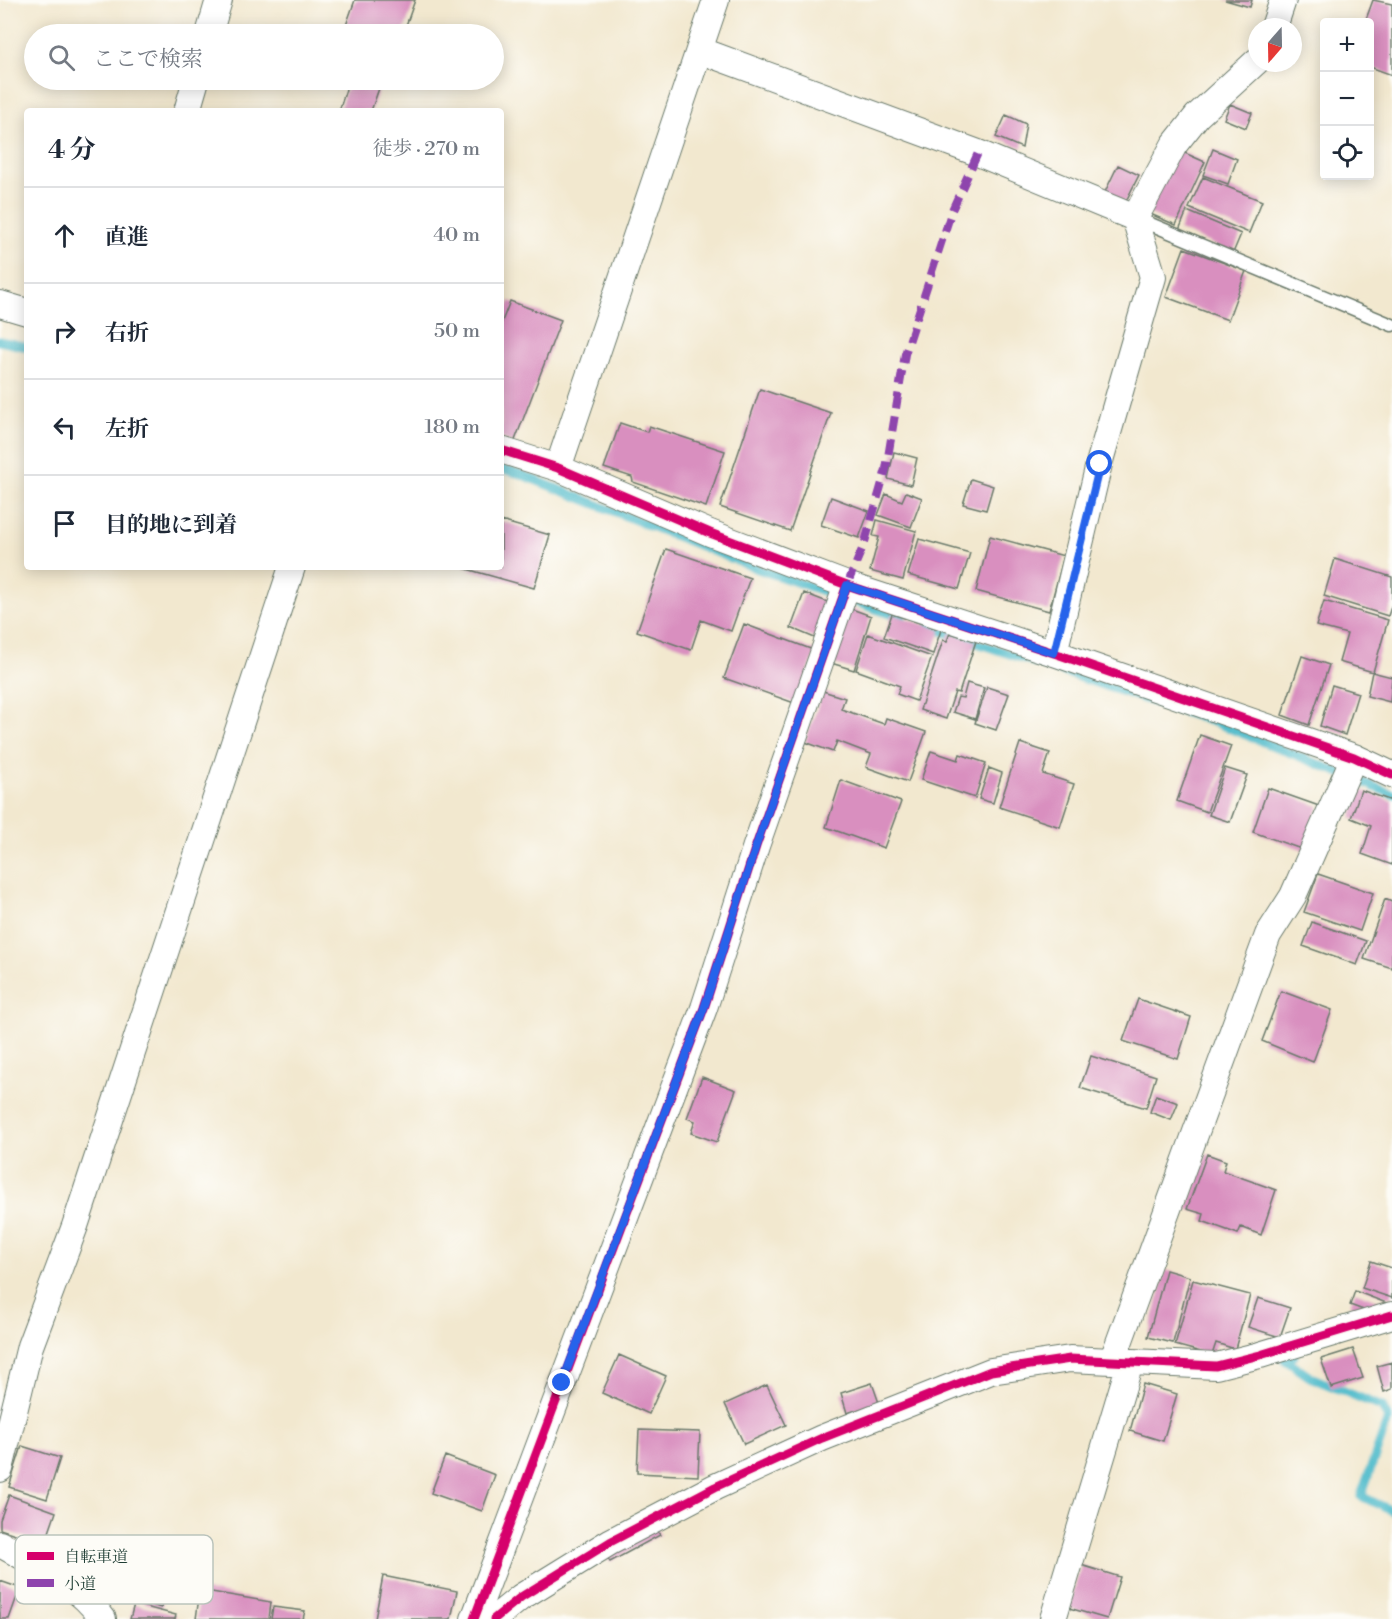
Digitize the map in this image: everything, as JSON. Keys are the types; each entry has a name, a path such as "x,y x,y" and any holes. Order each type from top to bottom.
{"street":[{"path":"212,24 219,0"},
{"path":"558,468 716,0"},
{"path":"1277,18 1283,0"},
{"path":"699,50 978,153 1136,218"},
{"path":"1054,653 1100,464 1153,277 1136,218 1174,145 1197,117 1248,69"},
{"path":"188,108 193,90"},
{"path":"0,304 24,311"},
{"path":"504,451 558,468 710,533 847,585 1054,653 1354,757 1392,775"},
{"path":"0,1469 30,1346 75,1226 291,570"},
{"path":"474,1619 704,1008 756,846 847,585"},
{"path":"1053,1619 1121,1361 1268,934 1293,896 1354,757"},
{"path":"494,1619 521,1597 610,1542 715,1487 822,1438 991,1371 1070,1359 1216,1366 1392,1315"},
{"path":"0,1544 15,1553"},
{"path":"90,1604 103,1619"}],"lane":[{"path":"1136,218 1392,325"}],"building":[{"path":"355,0 415,0 407,24 347,24"},
{"path":"1225,0 1252,0 1250,7"},
{"path":"1373,0 1392,4 1392,75 1374,68 1374,18 1366,18"},
{"path":"346,90 378,90 372,108 340,108"},
{"path":"1230,104 1252,113 1246,128 1224,119"},
{"path":"1006,115 1026,124 1022,148 996,137"},
{"path":"1213,149 1237,159 1228,184 1203,175"},
{"path":"1178,150 1205,162 1176,225 1148,213"},
{"path":"1118,165 1139,175 1125,203 1104,194"},
{"path":"1203,177 1262,201 1249,233 1189,208"},
{"path":"1187,211 1241,234 1233,253 1179,230"},
{"path":"1184,248 1246,271 1228,320 1166,297"},
{"path":"510,301 561,320 514,443 504,439 504,316"},
{"path":"760,389 831,413 790,531 720,507"},
{"path":"620,423 647,432 649,426 725,451 706,507 633,482 632,477 604,468"},
{"path":"894,452 917,458 911,485 888,479"},
{"path":"971,479 993,486 986,510 963,504"},
{"path":"906,492 922,498 911,527 878,515 886,494 902,501"},
{"path":"831,497 869,511 859,538 821,525"},
{"path":"877,520 916,531 903,580 870,571 879,537 873,536"},
{"path":"504,522 550,535 534,588 470,570 504,570"},
{"path":"990,536 1064,556 1049,611 976,591"},
{"path":"919,539 970,553 959,589 908,575"},
{"path":"666,549 750,578 731,631 701,620 691,650 637,631"},
{"path":"1335,559 1392,577 1392,604 1388,616 1324,596"},
{"path":"804,593 830,603 817,639 791,628"},
{"path":"1324,601 1388,620 1373,672 1339,662 1347,634 1316,626"},
{"path":"849,608 871,616 854,670 831,663"},
{"path":"892,614 941,630 933,654 884,637"},
{"path":"744,624 816,651 797,704 724,678"},
{"path":"950,633 976,641 959,693 955,692 946,719 920,710 943,640 947,641"},
{"path":"868,634 932,657 916,701 897,694 900,686 856,670"},
{"path":"1302,656 1329,665 1309,725 1282,715"},
{"path":"1372,672 1392,677 1390,702 1367,696"},
{"path":"967,683 984,688 975,719 953,712 958,697 963,698"},
{"path":"1332,685 1358,693 1345,735 1320,726"},
{"path":"987,687 1009,694 996,730 975,723"},
{"path":"823,691 845,698 841,709 884,724 886,718 926,732 908,782 866,767 871,754 837,741 833,752 805,742"},
{"path":"1200,735 1231,746 1207,812 1177,801"},
{"path":"1020,743 1050,753 1043,774 1074,784 1060,827 999,807"},
{"path":"931,751 958,760 960,754 986,763 975,798 921,780"},
{"path":"989,768 1002,773 993,803 979,799"},
{"path":"1225,768 1247,775 1230,822 1209,815"},
{"path":"841,780 901,802 884,848 826,827"},
{"path":"1268,788 1319,806 1304,850 1253,832"},
{"path":"1361,790 1392,801 1392,865 1362,854 1371,826 1351,818"},
{"path":"1318,874 1373,893 1360,931 1304,912"},
{"path":"1385,899 1392,902 1392,968 1364,959"},
{"path":"1312,922 1366,941 1357,965 1303,946"},
{"path":"1281,991 1332,1010 1313,1062 1262,1041"},
{"path":"1138,999 1191,1017 1178,1059 1123,1041"},
{"path":"1091,1056 1156,1076 1146,1108 1080,1088"},
{"path":"702,1077 736,1090 717,1142 691,1133 695,1121 687,1118"},
{"path":"1156,1095 1178,1103 1171,1120 1150,1112"},
{"path":"1207,1154 1226,1161 1223,1171 1276,1190 1261,1235 1241,1227 1238,1234 1202,1221 1204,1214 1187,1209"},
{"path":"1371,1261 1392,1268 1392,1298 1362,1288"},
{"path":"1166,1270 1190,1277 1173,1343 1148,1337"},
{"path":"1193,1280 1250,1295 1235,1349 1216,1343 1212,1355 1175,1345"},
{"path":"1355,1291 1389,1304 1385,1318 1350,1305"},
{"path":"1258,1298 1290,1308 1280,1337 1248,1327"},
{"path":"1353,1349 1363,1378 1331,1388 1321,1359"},
{"path":"619,1355 666,1376 649,1414 602,1393"},
{"path":"1392,1362 1392,1389 1384,1392 1377,1366"},
{"path":"872,1383 879,1403 847,1413 841,1393"},
{"path":"1143,1384 1177,1394 1163,1441 1130,1431"},
{"path":"767,1385 786,1425 744,1444 725,1404"},
{"path":"639,1430 700,1432 698,1476 637,1473"},
{"path":"22,1446 60,1458 47,1499 9,1487"},
{"path":"445,1456 495,1475 482,1511 431,1493"},
{"path":"9,1495 56,1512 48,1535 18,1535 0,1529 0,1520"},
{"path":"654,1525 660,1535 610,1562 604,1552"},
{"path":"1081,1565 1120,1577 1107,1619 1069,1608"},
{"path":"383,1576 457,1591 451,1619 375,1619"},
{"path":"0,1581 15,1586 15,1602 9,1619 0,1619"},
{"path":"213,1592 271,1602 269,1619 196,1619 198,1604 213,1604"},
{"path":"134,1604 176,1615 175,1619 130,1619"},
{"path":"149,1604 162,1604 161,1608"},
{"path":"273,1607 305,1611 303,1619 271,1619"}],"waterway":[{"path":"0,341 24,346"},
{"path":"504,470 520,474 761,570 902,618"},
{"path":"929,627 1219,724 1392,794"},
{"path":"1294,1356 1284,1359 1310,1377 1382,1407 1388,1419 1361,1496 1392,1511"}],"marked path":[{"path":"847,585 865,542 886,469 905,354 952,210 978,153"}],"cycle path":[{"path":"504,451 558,468 710,533 847,585 1054,653 1354,757 1392,775"},
{"path":"474,1619 704,1008 756,846 847,585"},
{"path":"494,1619 521,1597 610,1542 715,1487 822,1438 991,1371 1070,1359 1216,1366 1392,1315"}],"route":[{"path":"562,1383 704,1008 756,846 847,585 1054,653 1100,464"}]}
